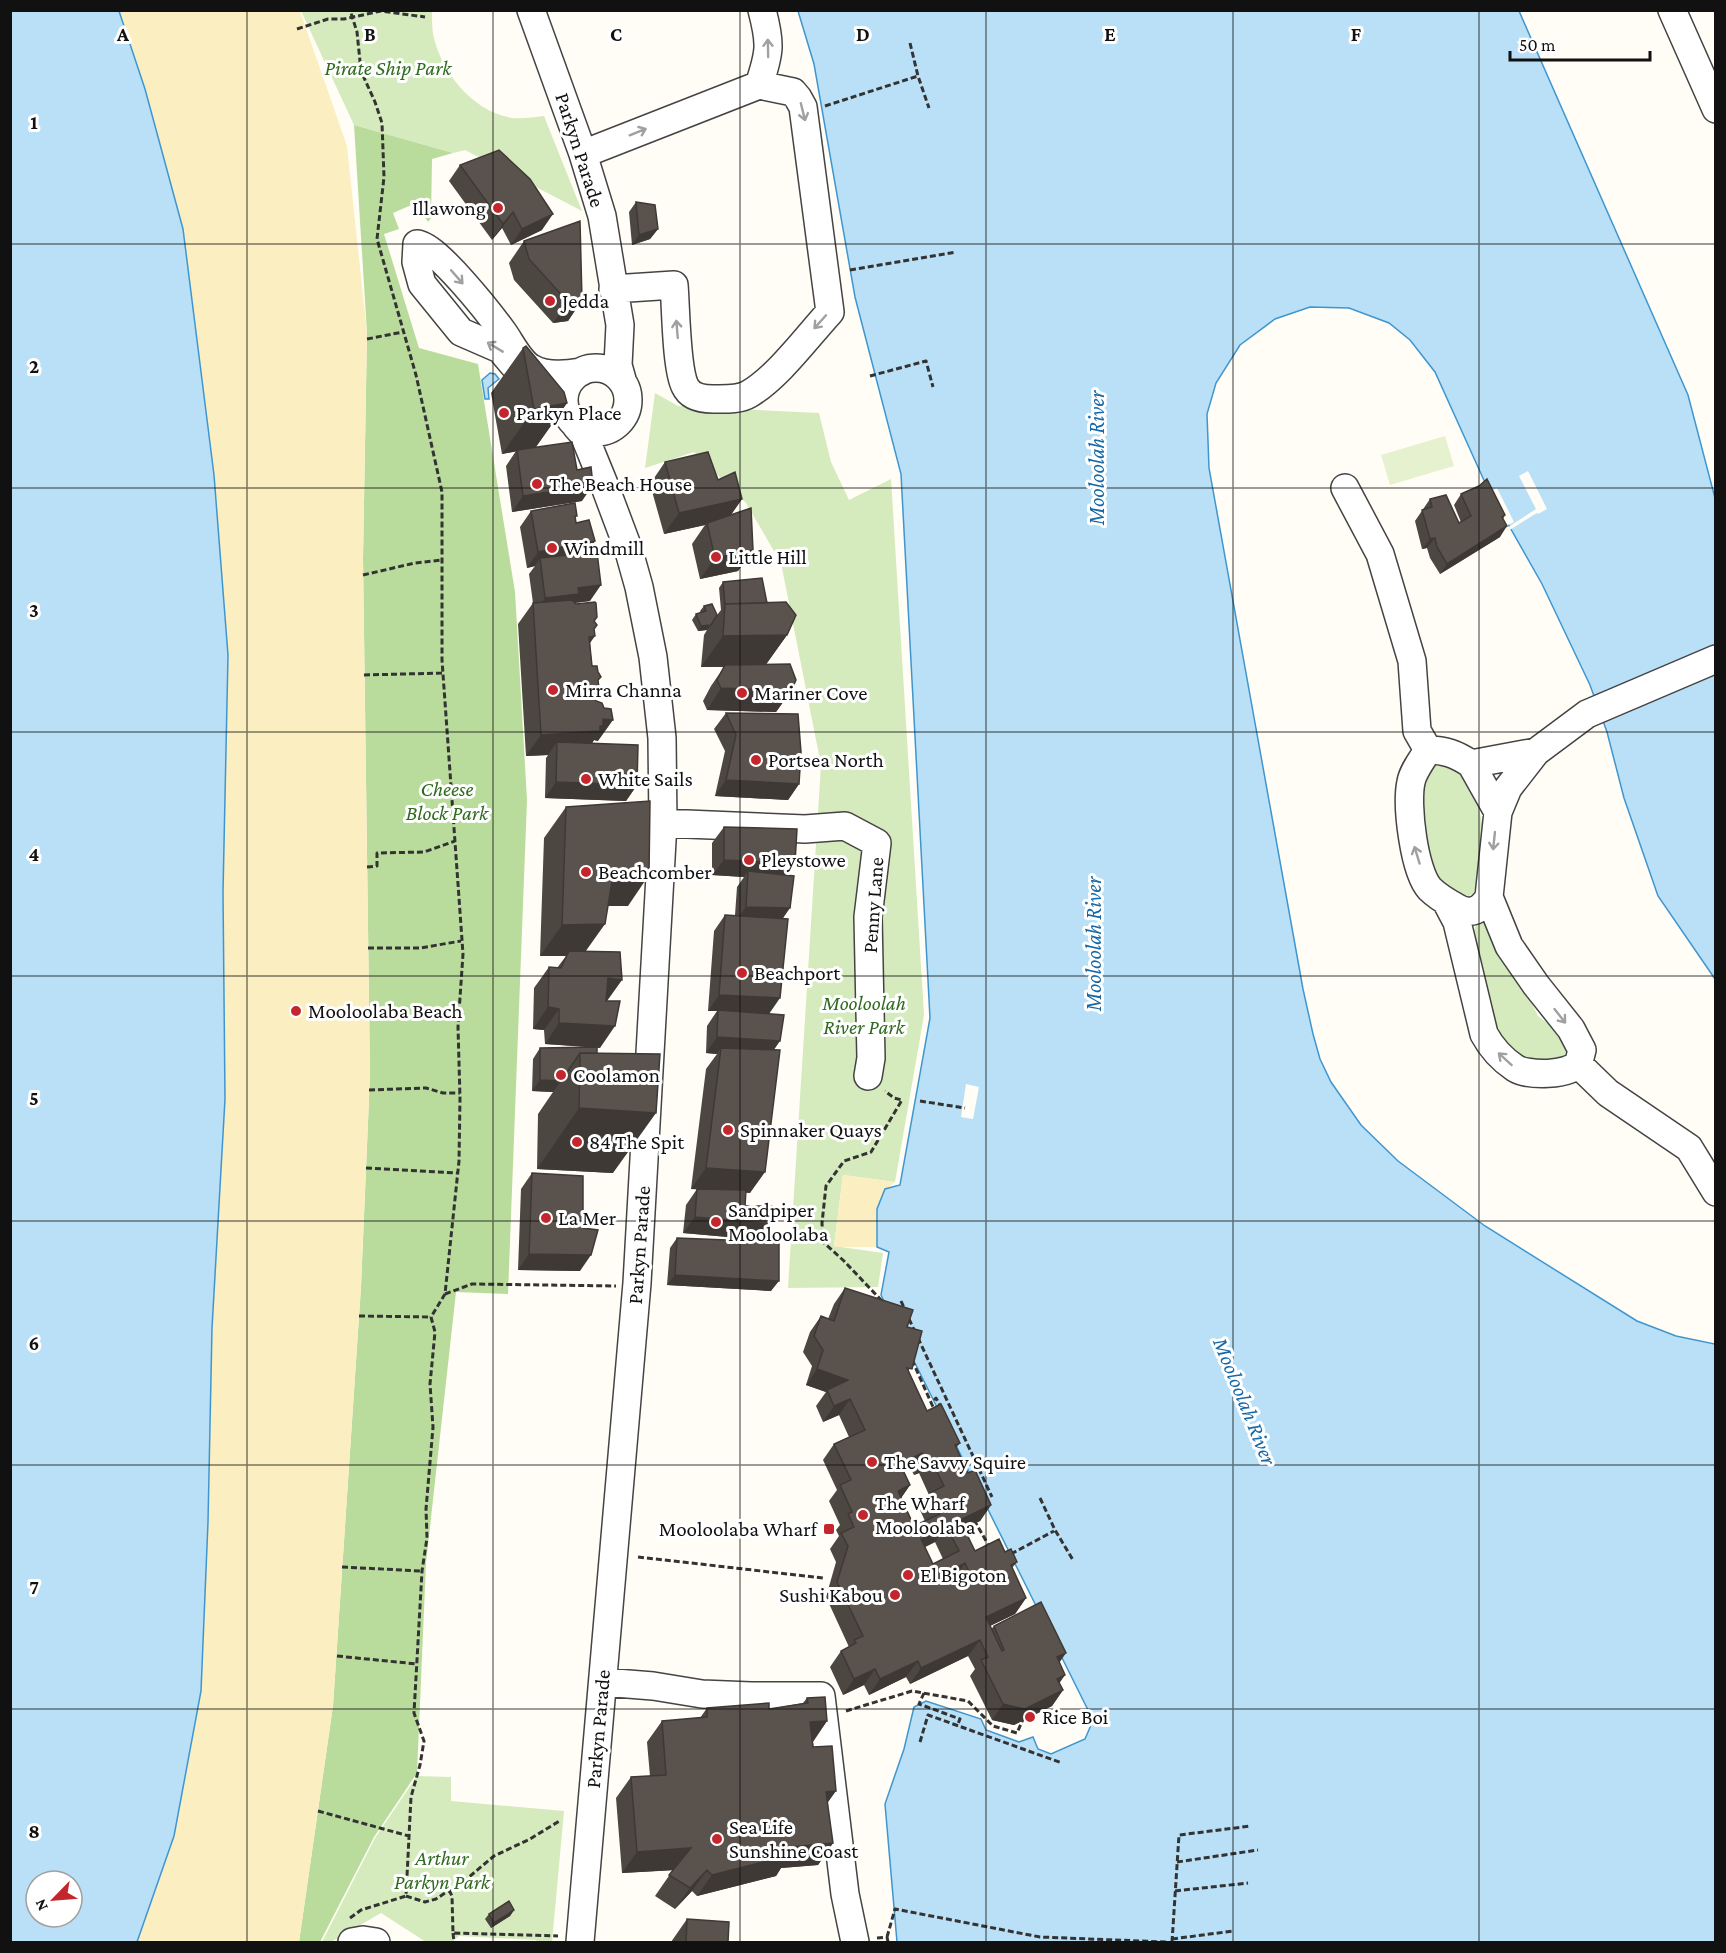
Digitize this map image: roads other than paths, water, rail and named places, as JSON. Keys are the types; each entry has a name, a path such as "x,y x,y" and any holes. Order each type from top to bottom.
{"street":[{"name":"Parkyn Parade","path":"531,10 583,154 602,216 620,331 618,368 623,383"},
{"path":"759,85 769,57 762,10"},
{"path":"1672,10 1716,109"},
{"path":"583,154 759,85 793,92 803,107 830,312 770,378 747,395 729,399 702,399 686,388 681,374 674,285 614,291"},
{"name":"Parkyn Parade","path":"569,1939 603,1682 637,1283 663,823 662,738 653,657 639,587 628,548 586,440 553,398 528,382 500,350 461,332 422,284 416,262 417,244 427,246 440,257 487,311 529,367 540,372 556,375 584,371 599,358 607,342 611,326 614,291"},
{"path":"606,370 616,375 623,383 628,404 621,421 609,430 600,433 590,432 572,420 564,400 566,389 571,380 584,371 606,370"},
{"name":"Parkyn Parade","path":"621,421 613,437 613,451 628,548"},
{"path":"1345,488 1380,554 1412,661 1417,731 1428,750"},
{"path":"1428,750 1411,780 1408,811 1415,853 1428,887 1447,903 1464,912 1476,911 1483,907 1489,897 1498,812 1508,788 1536,752 1587,714 1716,659"},
{"path":"1428,750 1444,750 1471,764 1498,812"},
{"path":"1471,764 1536,752"},
{"name":"Penny Lane","path":"663,823 805,829 845,826 877,843 868,917 872,1058 868,1076"},
{"path":"1447,903 1456,922 1484,1034 1491,1046 1517,1070 1547,1074 1570,1069 1578,1064 1582,1050 1570,1029 1509,946 1489,897"},
{"path":"1578,1064 1608,1093 1689,1148 1716,1192"},
{"path":"603,1682 653,1686 702,1694 751,1696 828,1705 845,1894 855,1942"},
{"path":"348,1933 363,1940 376,1942"}],"water":[{"path":"11,10 119,11 145,89 183,229 214,475 228,655 223,892 225,1099 212,1328 208,1522 201,1691 174,1836 137,1942 11,1942"},
{"name":"Mooloolah River","path":"798,11 1519,11 1688,395 1715,498 1715,979 1658,896 1624,798 1607,732 1590,685 1542,584 1487,487 1435,372 1410,340 1389,323 1349,308 1310,307 1275,319 1240,345 1216,383 1207,414 1209,468 1303,989 1320,1059 1331,1082 1361,1125 1398,1161 1485,1226 1637,1321 1676,1336 1715,1344 1715,1942 897,1942 885,1804 904,1749 914,1707 926,1701 981,1719 986,1730 1019,1742 1033,1737 1038,1749 1051,1754 1085,1739 1091,1725 1087,1708 881,1295 889,1252 877,1247 877,1209 885,1189 900,1185 930,1018 901,474 855,297 814,64"},
{"path":"490,373 495,374 499,379 488,388 489,399 485,399 482,380"}],"place":[{"name":"Illawong","path":"498,208"},
{"name":"Jedda","path":"550,301"},
{"name":"Parkyn Place","path":"504,413"},
{"name":"The Beach House","path":"537,484"},
{"name":"Windmill","path":"552,548"},
{"name":"Little Hill","path":"716,557"},
{"name":"Mirra Channa","path":"553,690"},
{"name":"Mariner Cove","path":"742,693"},
{"name":"Portsea North","path":"756,760"},
{"name":"White Sails","path":"586,779"},
{"name":"Pleystowe","path":"749,860"},
{"name":"Beachcomber","path":"586,872"},
{"name":"Beachport","path":"742,973"},
{"name":"Mooloolaba Beach","path":"296,1011"},
{"name":"Coolamon","path":"561,1075"},
{"name":"Spinnaker Quays","path":"728,1130"},
{"name":"84 The Spit","path":"577,1142"},
{"name":"La Mer","path":"546,1218"},
{"name":"Sandpiper Mooloolaba","path":"716,1222"},
{"name":"The Savvy Squire","path":"872,1462"},
{"name":"The Wharf Mooloolaba","path":"863,1515"},
{"name":"Mooloolaba Wharf","path":"829,1529"},
{"name":"El Bigoton","path":"908,1575"},
{"name":"Sushi Kabou","path":"895,1595"},
{"name":"Rice Boi","path":"1030,1717"},
{"name":"Sea Life Sunshine Coast","path":"717,1839"}],"park label":[{"name":"Pirate Ship Park","path":"388,68"},
{"name":"Cheese Block Park","path":"447,801"},
{"name":"Mooloolah River Park","path":"864,1015"},
{"name":"Arthur Parkyn Park","path":"442,1870"}]}
